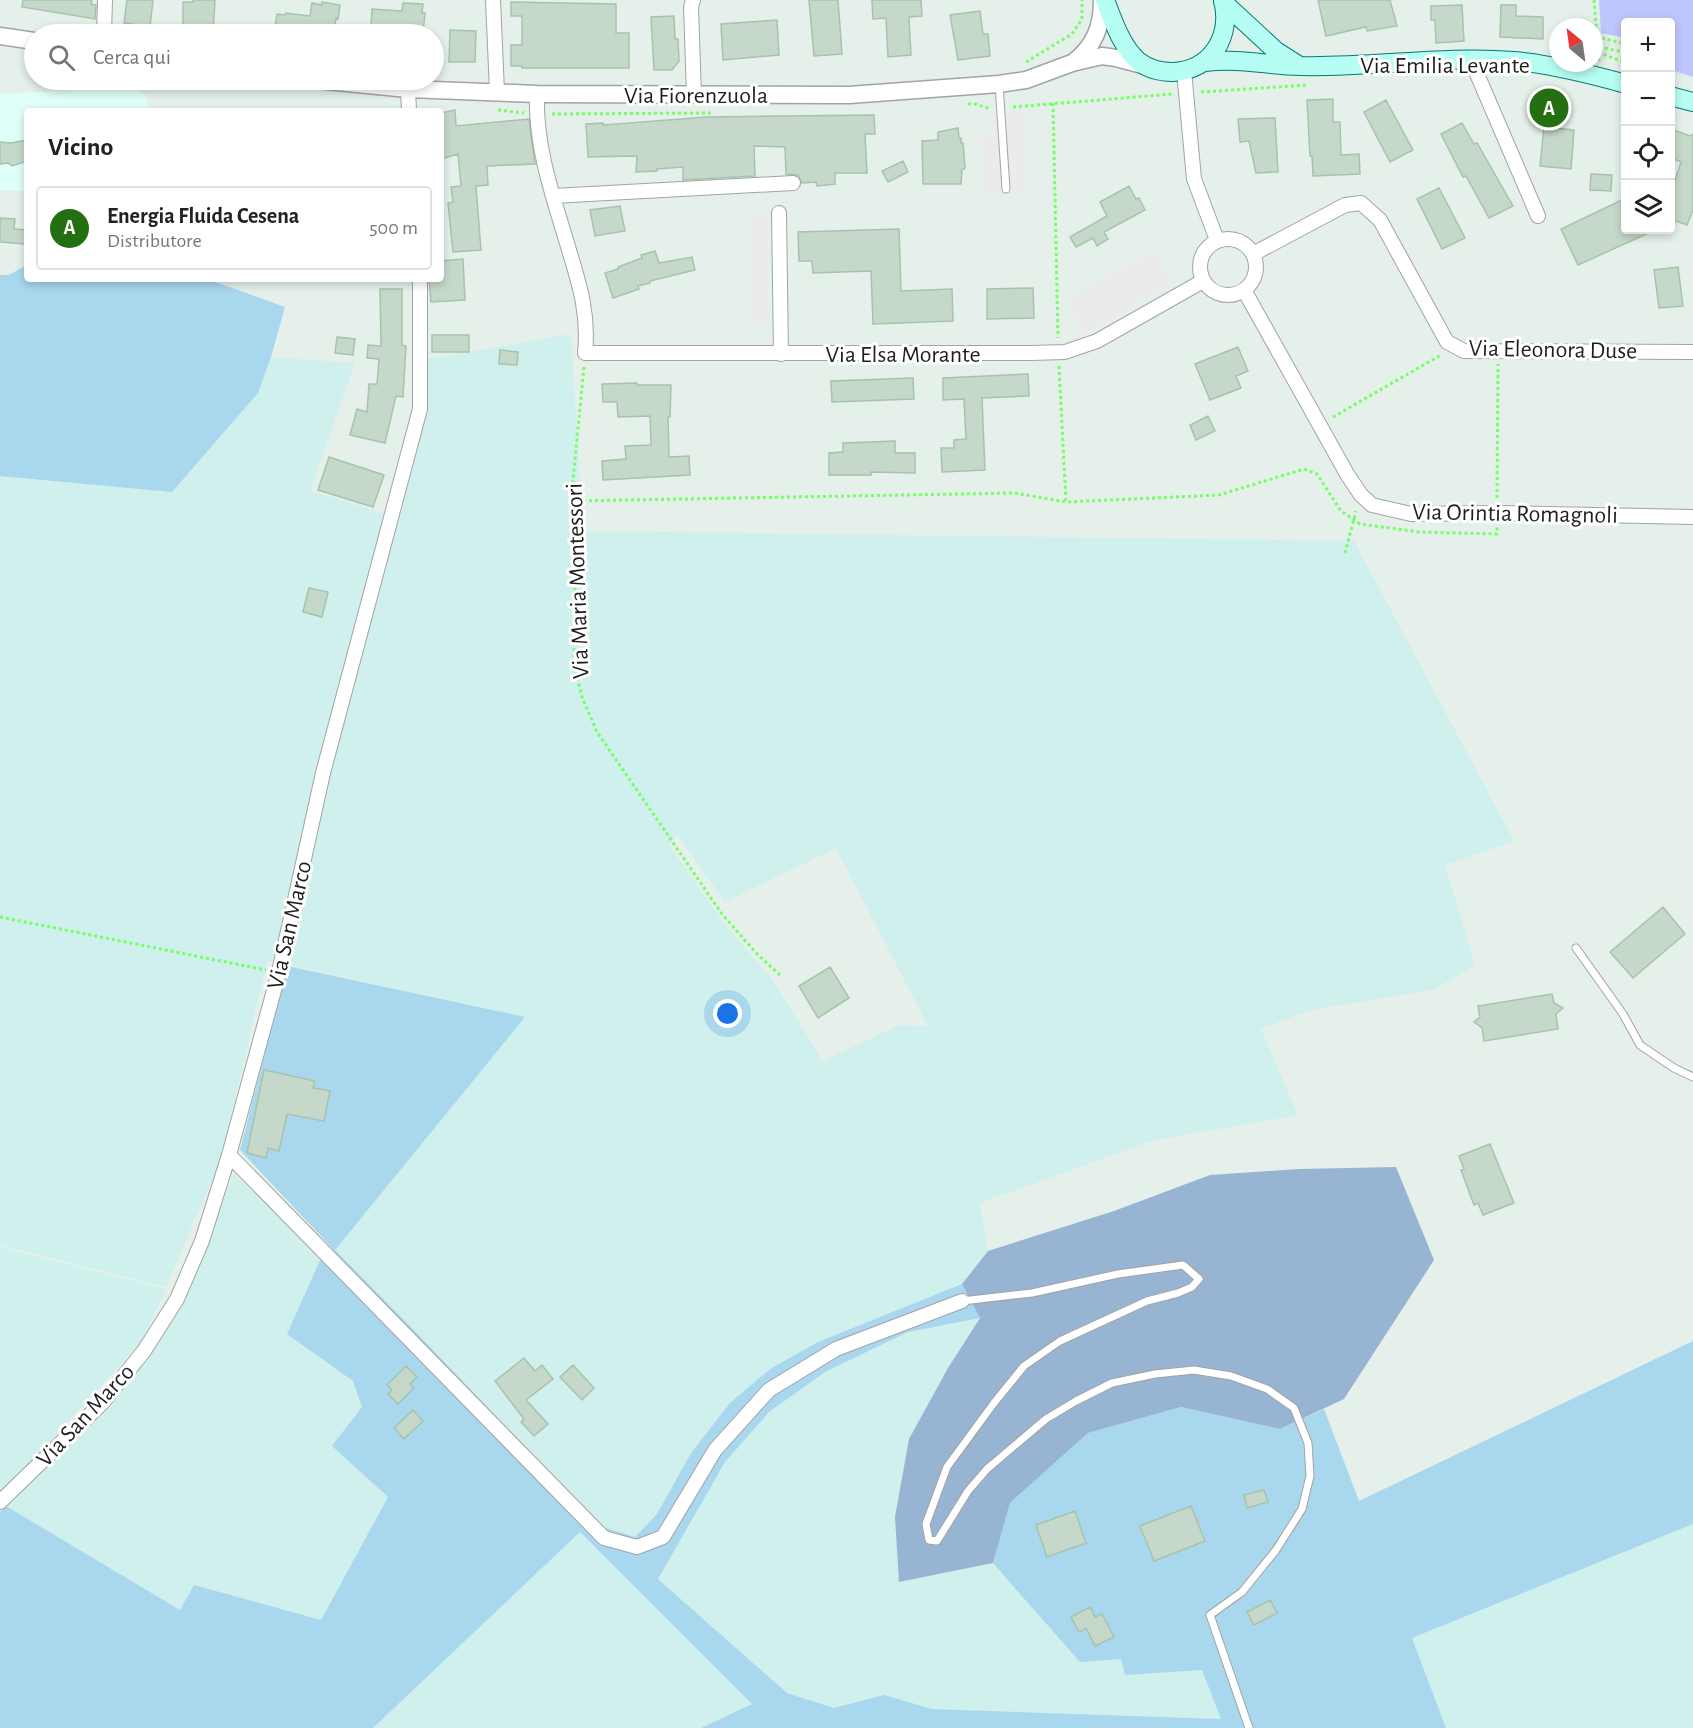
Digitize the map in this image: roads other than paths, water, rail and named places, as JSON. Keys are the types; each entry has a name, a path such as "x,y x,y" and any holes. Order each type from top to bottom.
{"main road":[{"path":"1103,0 1130,53 1146,67 1163,72 1184,71 1205,62 1215,51 1223,37 1226,19 1223,1"},
{"path":"1223,1 1276,51 1299,66"},
{"name":"Via Emilia Levante","path":"1205,62 1240,60 1299,66 1471,60 1515,61 1594,75 1621,83"},
{"path":"1675,97 1693,102"}],"street":[{"path":"105,0 105,24"},
{"path":"493,0 497,92"},
{"path":"693,0 694,95"},
{"name":"Via Fiorenzuola","path":"1072,63 1088,50 1095,39 1102,16 1103,0"},
{"path":"0,36 24,39"},
{"name":"Via Fiorenzuola","path":"438,90 537,94 849,95 1026,80 1072,63 1109,56 1146,67"},
{"path":"1471,60 1538,216"},
{"path":"1184,71 1194,179 1218,240"},
{"path":"408,90 409,108"},
{"path":"537,94 536,114 542,156 553,196 793,183"},
{"name":"Via Elsa Morante","path":"553,196 586,313 585,353 1065,352 1097,341 1203,281"},
{"name":"Via Eleonora Duse","path":"1253,254 1346,205 1361,203 1380,220 1447,342 1464,351 1693,352"},
{"path":"779,213 781,354"},
{"path":"1226,238 1241,242 1253,254 1254,277 1244,290 1226,295 1217,293 1203,281 1200,262 1203,253 1218,240 1226,238"},
{"name":"Via San Marco","path":"0,1502 102,1403 144,1351 177,1299 202,1241 229,1155 279,972 323,773 420,409 420,282"},
{"name":"Via Orintia Romagnoli","path":"1244,290 1360,495 1372,504 1411,514 1497,513 1693,517"},
{"path":"229,1155 604,1538 638,1547 663,1537 715,1450 769,1390 836,1349 962,1300"}],"lane":[{"path":"999,84 1006,189"},
{"path":"1576,948 1623,1014 1640,1045 1674,1068 1693,1077"},
{"path":"962,1300 1032,1293 1118,1274 1184,1265 1199,1279 1192,1287 1148,1301 1071,1336 1024,1365 947,1467 926,1524 929,1540 937,1541 968,1491 987,1469 1046,1419 1112,1383 1155,1374 1184,1371 1212,1373 1231,1376 1267,1389 1294,1408 1308,1443 1310,1476 1302,1509 1276,1550 1242,1592 1210,1615 1249,1728"}],"place":[{"name":"Energia Fluida Cesena","path":"1549,108"}]}
